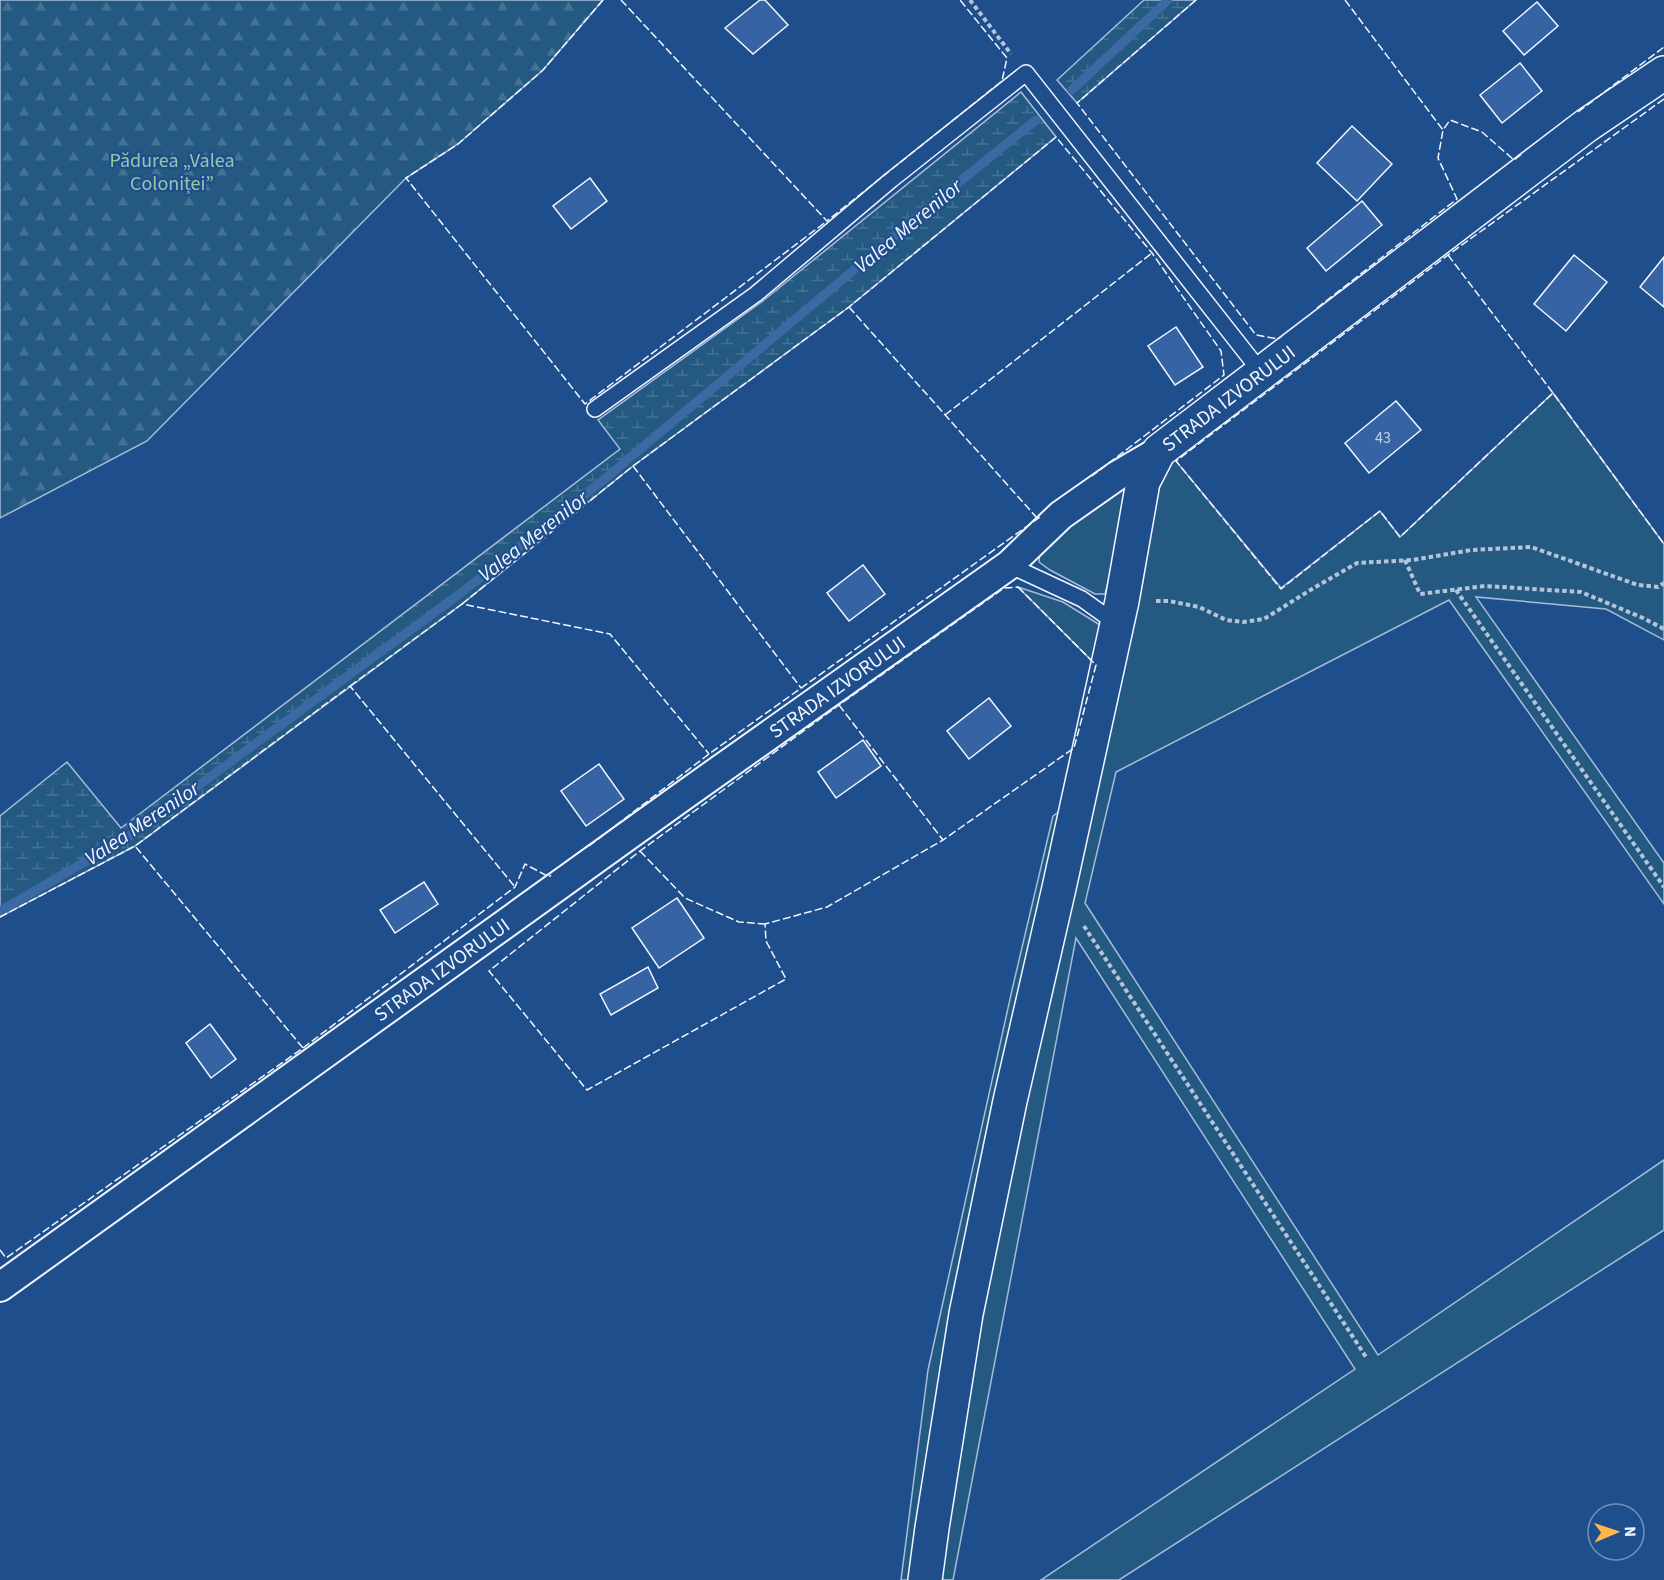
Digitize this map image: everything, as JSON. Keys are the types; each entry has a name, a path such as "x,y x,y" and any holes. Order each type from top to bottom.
{"street":[{"name":"STRADA IZVORULUI","path":"0,1287 673,803 1009,565 1061,515 1118,475 1159,451 1587,125 1664,73"},
{"path":"925,1580 966,1314 1010,1101 1119,613 1143,482 1159,451"}],"lane":[{"path":"595,409 756,294 891,180 1026,73 1261,372"},
{"path":"1009,565 1082,599 1119,613"}],"path":[{"path":"970,0 1026,73"},
{"path":"1119,613 1169,601 1199,607 1226,621 1243,622 1264,619 1357,563 1405,560 1471,550 1530,547 1638,585 1658,587 1664,583"},
{"path":"1405,560 1420,594 1485,586 1581,592 1664,629"},
{"path":"1456,590 1664,886"},
{"path":"1059,888 1366,1357"}],"green space":[{"name":"Pădurea „Valea Coloniței”","path":"0,0 603,0 543,70 458,144 406,178 147,441 0,518"},
{"path":"1144,0 1196,0 1077,103 1057,80"},
{"path":"1021,92 1056,137 849,307 633,466 462,604 135,846 0,917 0,816 67,762 121,828 620,449 598,420 764,300"},
{"path":"1553,393 1664,544 1664,640 1606,609 1476,597 1664,863 1664,904 1449,600 1116,772 1085,903 1378,1355 1664,1160 1664,1230 1119,1580 1041,1580 1355,1369 1076,938 953,1580 934,1580 1020,1103 1152,486 1167,457 1176,461 1281,588 1380,511 1400,537"},
{"path":"1123,486 1129,489 1130,500 1105,594 1095,594 1039,562 1040,549 1061,526"},
{"path":"1018,587 1063,602 1100,625 1096,665"},
{"path":"1066,807 915,1580 901,1580 928,1370 1053,816"}],"building":[{"path":"760,0 765,0 788,25 753,54 725,28"},
{"path":"1537,2 1558,26 1524,55 1503,31"},
{"path":"1520,63 1542,91 1502,123 1480,95"},
{"path":"1352,126 1392,164 1357,201 1317,163"},
{"path":"590,178 607,201 571,229 553,206"},
{"path":"1362,201 1382,225 1326,271 1307,248"},
{"path":"1574,255 1607,282 1566,331 1534,304"},
{"path":"1664,257 1664,307 1640,287"},
{"path":"1176,327 1203,367 1175,385 1148,346"},
{"path":"1396,401 1421,430 1369,473 1345,443"},
{"path":"863,565 885,594 849,621 827,593"},
{"path":"989,698 1011,726 969,759 947,731"},
{"path":"863,740 881,766 836,798 818,772"},
{"path":"599,764 624,799 586,826 561,791"},
{"path":"424,882 438,904 395,933 380,910"},
{"path":"677,898 704,938 659,968 632,928"},
{"path":"648,967 658,988 611,1015 600,994"},
{"path":"210,1024 236,1059 211,1078 186,1043"}],"waterway":[{"name":"Valea Merenilor","path":"1072,90 1168,0"},
{"name":"Valea Merenilor","path":"0,911 128,837 461,593 607,477 1036,120"}],"fence":[{"path":"603,0 543,70 458,144 406,178 585,404 827,221"},
{"path":"621,0 827,221 1002,81 1007,58 960,0"},
{"path":"1196,0 1077,103 1256,335 1278,339 1282,336"},
{"path":"1345,0 1443,130"},
{"path":"1578,112 1664,47"},
{"path":"1664,99 1448,255 1176,461 1281,589 1380,511 1400,537 1553,393 1664,544"},
{"path":"1317,308 1457,199 1438,158 1443,130 1450,120 1482,132 1514,160 1523,153"},
{"path":"462,604 633,466 849,307 1056,137 1152,253 1221,351 1224,375 1092,476"},
{"path":"945,415 1152,253"},
{"path":"1448,255 1553,393"},
{"path":"849,307 1037,518"},
{"path":"633,466 801,688"},
{"path":"589,846 709,754 1040,517"},
{"path":"1018,587 1096,665 1074,748 943,840 827,907 765,924 766,941 786,979 587,1090 489,971 640,851 839,705 1004,588 1018,587"},
{"path":"350,686 462,604 610,634 709,754"},
{"path":"0,917 135,846 350,686 515,887"},
{"path":"839,705 943,840"},
{"path":"0,1250 6,1258 303,1048 135,846"},
{"path":"640,851 685,898 739,922 765,924"},
{"path":"303,1048 515,887 525,864 549,877 551,875"}]}
